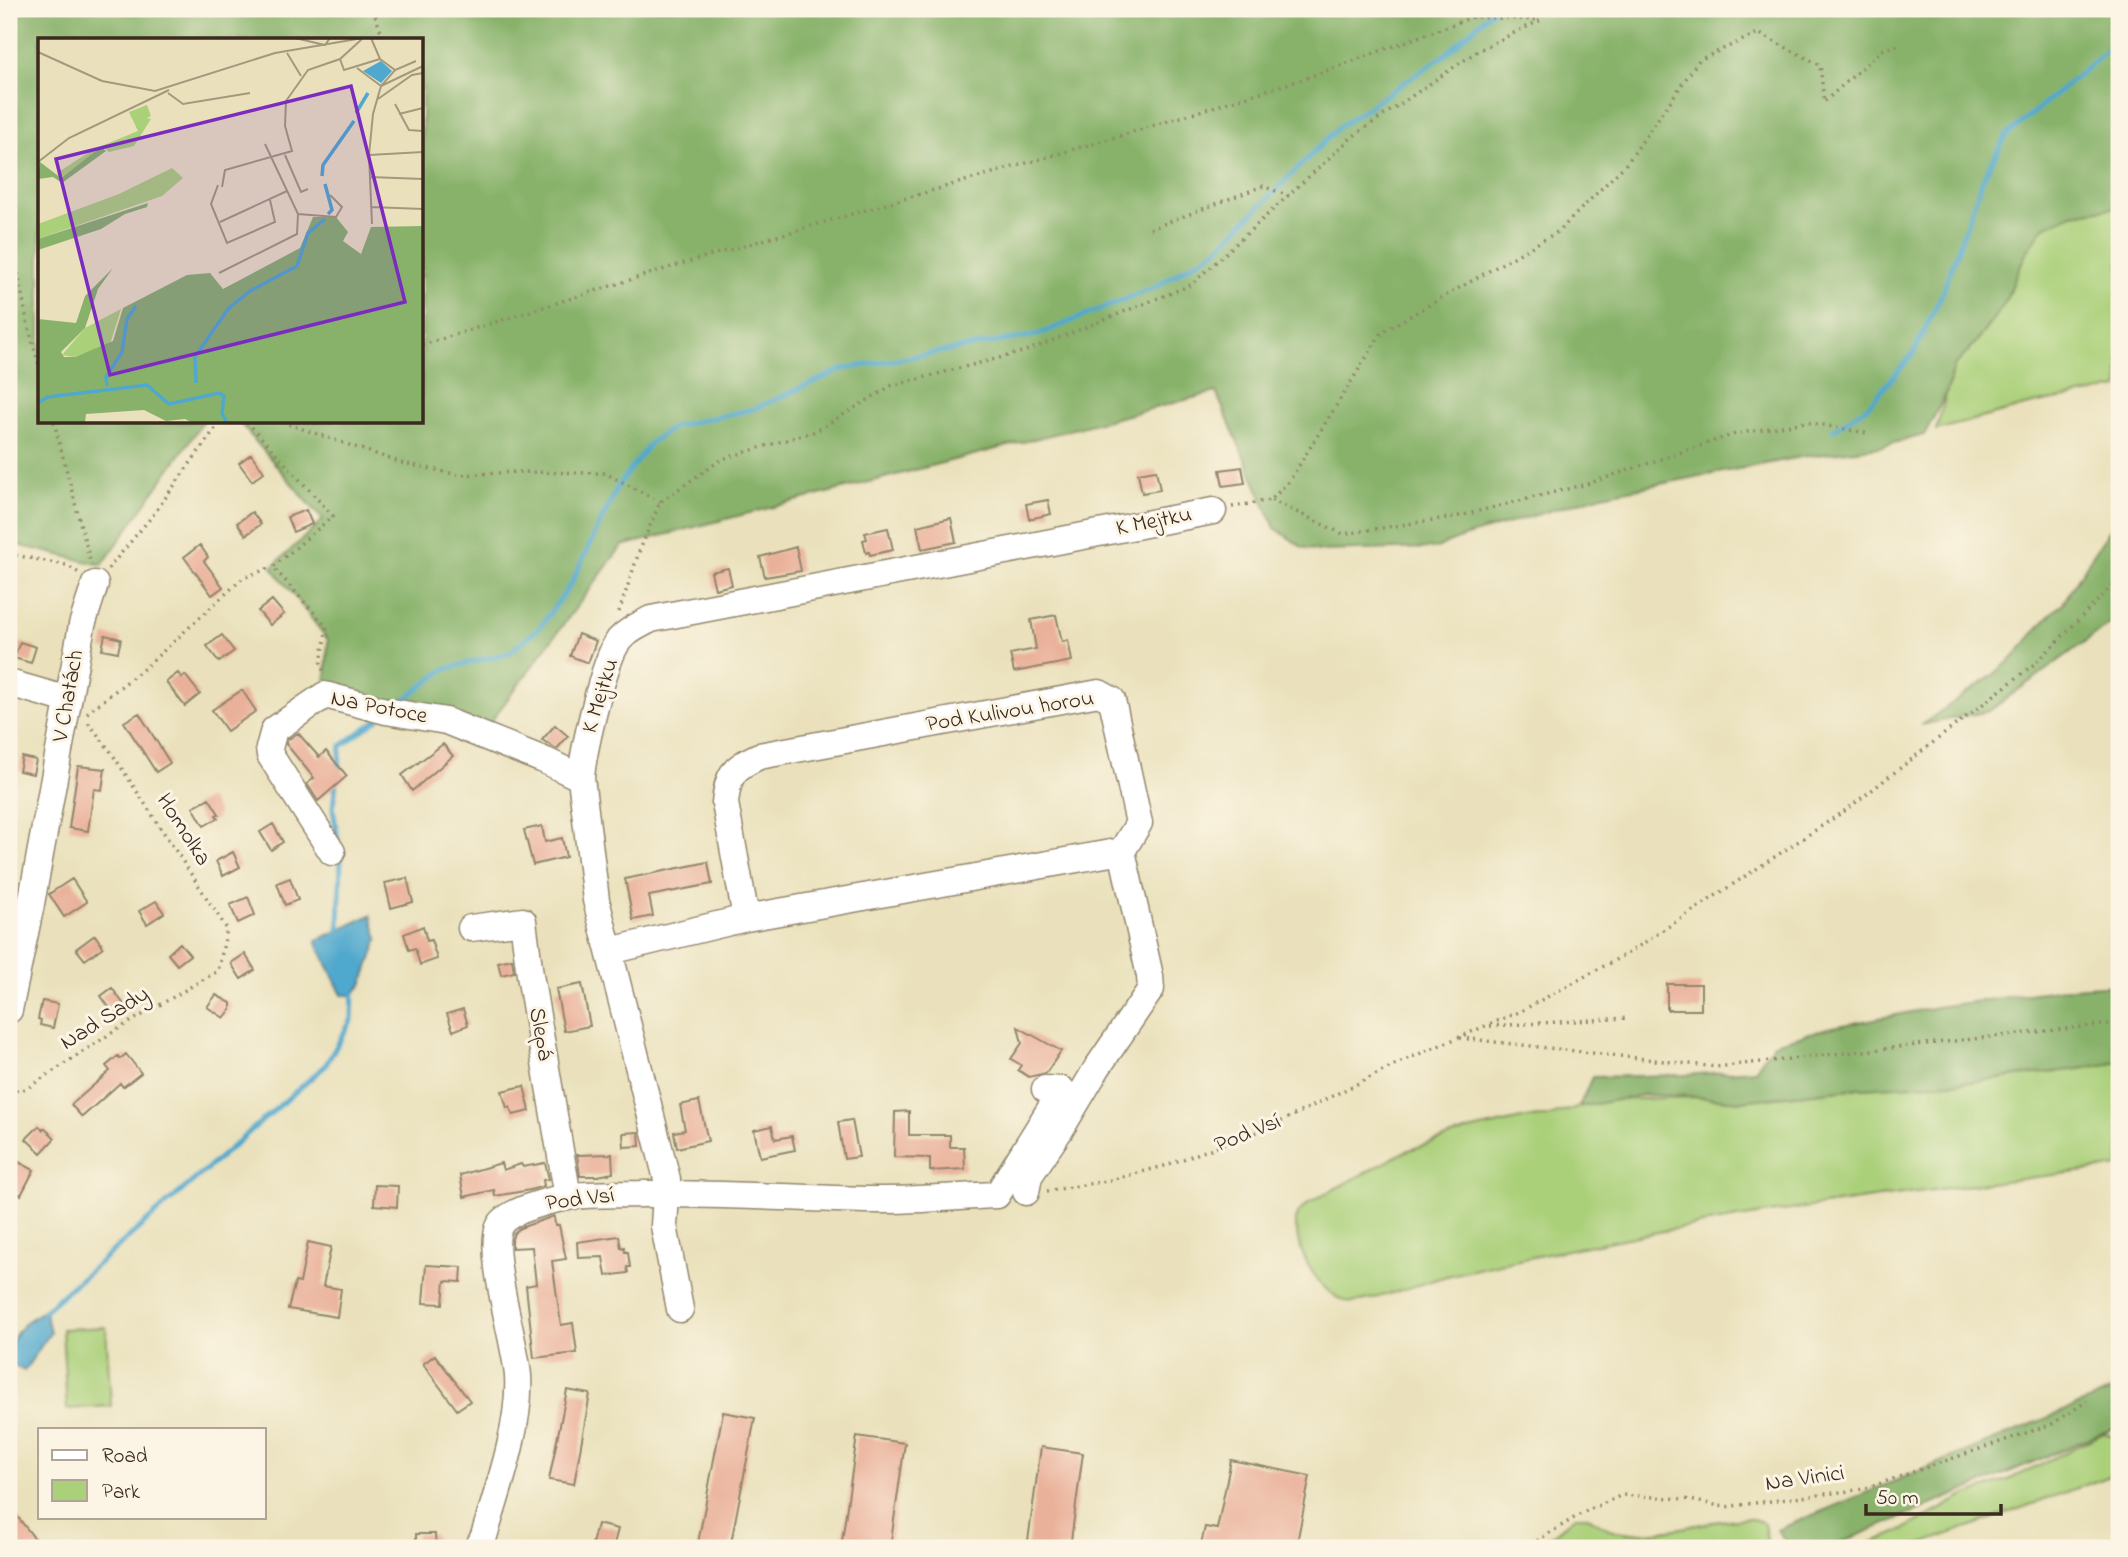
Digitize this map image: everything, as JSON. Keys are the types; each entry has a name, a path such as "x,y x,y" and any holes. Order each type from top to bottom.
{"street":[{"name":"K Mejtku","path":"680,1308 664,1226 667,1178 596,900 581,778 583,758 610,658 619,641 632,629 652,619 1213,511"},
{"name":"V Chatách","path":"9,1010 20,901 68,700 82,625 95,584"},
{"path":"9,683 68,700"},
{"name":"Pod Kulivou horou","path":"746,918 725,803 727,784 733,771 747,762 773,754 1099,694 1112,700 1139,822 1122,851"},
{"name":"Na Potoce","path":"332,852 270,755 269,748 274,730 321,696 331,695 386,711 446,720 581,778"},
{"path":"610,951 746,918 1122,851 1151,989 1029,1176 1026,1192"},
{"name":"Slepá","path":"471,928 523,921 568,1197"},
{"name":"Pod Vsí","path":"478,1548 509,1447 518,1399 515,1353 500,1289 496,1242 500,1224 513,1214 533,1206 568,1197 665,1194 868,1200 997,1195 1062,1090 1045,1089"}],"path":[{"path":"373,9 383,38"},
{"path":"619,641 620,609 639,552 660,502 722,459 816,431 891,386 1026,351 1191,285 1353,137 1479,50 1541,20 1546,9"},
{"path":"424,344 681,264 1126,134 1282,85 1473,17 1541,20"},
{"path":"1213,511 1271,500 1290,480 1382,332 1559,231 1627,163 1699,60 1758,33 1820,65 1824,102 1882,50 1902,44"},
{"path":"1150,229 1263,186 1289,195"},
{"path":"9,225 27,321 38,362"},
{"path":"1271,500 1343,534 1459,516 1587,484 1735,434 1806,422 1866,433"},
{"path":"55,424 95,584"},
{"path":"95,584 153,515 219,424"},
{"path":"249,424 332,516 273,567 327,627 321,663 331,695"},
{"path":"288,424 402,463 460,475 516,472 605,473 660,502"},
{"path":"9,554 66,565 95,584"},
{"name":"Homolka","path":"218,971 227,929 111,752 83,716 147,666 243,578 273,567"},
{"name":"Pod Vsí","path":"1026,1192 1051,1191 1107,1181 1187,1158 1269,1128 1405,1060 1521,1011 1630,952 1846,810 2038,662 2119,579"},
{"name":"Nad Sady","path":"9,1091 26,1089 113,1032 218,971"},
{"path":"1488,1026 1627,1018"},
{"path":"1458,1038 1716,1067 2119,1023"},
{"name":"Na Vinici","path":"1525,1548 1584,1512 1622,1495 1685,1499 1725,1507 1864,1489 2052,1424 2087,1401"}],"green space":[{"path":"9,9 2119,9 2119,207 2072,214 2044,227 2026,253 2004,304 1954,367 1946,394 1924,435 1879,447 1801,457 1602,495 1463,537 1436,548 1319,551 1302,547 1275,528 1216,392 622,546 483,732 325,694 328,640 272,567 323,520 241,424 424,424 424,38 38,38 38,424 202,424 102,565 9,543"},
{"path":"2119,207 2119,388 2033,404 1936,430 1954,367 2004,304 2026,253 2044,226 2072,214"},
{"path":"2119,517 2119,617 1989,711 1921,725 1993,675 2014,657 2063,603"},
{"path":"2119,985 2119,1062 1968,1082 1859,1088 1741,1101 1643,1095 1579,1107 1592,1077 1755,1070 1774,1043 1828,1028 1937,1007 2070,988"},
{"path":"2119,1062 2119,1167 1886,1196 1711,1223 1476,1269 1354,1303 1338,1298 1327,1290 1309,1267 1298,1239 1297,1214 1308,1203 1406,1151 1468,1131 1526,1118 1546,1117 1616,1100 1695,1097 1741,1101 1859,1088 1968,1082"},
{"path":"106,1327 111,1406 67,1409 62,1329"},
{"path":"2119,1388 2119,1426 1828,1548 1791,1548 1777,1530"},
{"path":"2104,1433 2119,1438 2119,1472 2113,1475 1910,1548 1860,1548 1906,1528 1966,1495 2008,1480"},
{"path":"1576,1516 1588,1516 1603,1526 1620,1532 1637,1533 1733,1519 1751,1519 1764,1523 1768,1548 1536,1548"}],"water":[{"path":"371,915 378,939 362,985 352,995 342,995 316,941"},
{"path":"45,1310 50,1333 24,1371 9,1363 11,1345 23,1325"}],"building":[{"path":"251,454 264,472 252,481 239,463"},
{"path":"1242,467 1245,483 1223,486 1220,470"},
{"path":"1156,470 1160,490 1142,493 1138,473"},
{"path":"1048,500 1051,514 1029,519 1026,504"},
{"path":"306,510 312,524 293,532 287,517"},
{"path":"252,512 261,524 246,535 237,523"},
{"path":"951,518 956,542 922,549 917,526"},
{"path":"888,528 893,550 870,555 869,552 866,553 863,540 867,539 865,533"},
{"path":"200,545 208,557 204,561 223,587 212,595 184,557"},
{"path":"796,547 801,571 765,577 760,557"},
{"path":"728,568 732,585 715,589 711,572"},
{"path":"272,600 284,614 270,625 258,611"},
{"path":"1056,615 1062,642 1068,640 1072,661 1014,672 1010,654 1036,649 1031,620"},
{"path":"578,634 596,641 588,663 570,656"},
{"path":"105,635 121,639 118,652 102,649"},
{"path":"222,635 234,651 219,662 207,646"},
{"path":"20,642 36,647 31,663 14,658"},
{"path":"178,673 182,678 185,675 200,694 185,706 166,682"},
{"path":"242,690 256,711 227,731 212,710"},
{"path":"139,713 170,763 156,772 124,722"},
{"path":"555,725 568,736 557,749 542,740"},
{"path":"298,733 319,757 326,751 347,776 318,801 307,784 314,778 286,744 287,740"},
{"path":"443,744 453,756 412,791 402,775"},
{"path":"22,757 36,760 33,774 19,771"},
{"path":"78,766 105,769 102,790 94,789 88,831 69,828"},
{"path":"209,798 219,814 216,815 218,818 204,826 193,807"},
{"path":"273,824 283,842 271,850 260,832"},
{"path":"542,826 545,842 562,838 566,857 533,865 524,830"},
{"path":"233,852 240,867 223,876 216,861"},
{"path":"708,862 712,884 649,896 653,916 633,920 625,879"},
{"path":"290,878 298,900 285,905 277,883"},
{"path":"407,878 413,902 391,908 385,883"},
{"path":"72,879 87,902 64,917 49,894"},
{"path":"248,897 255,915 238,923 230,905"},
{"path":"156,901 164,913 147,924 139,911"},
{"path":"423,926 427,941 431,940 437,959 420,965 415,948 409,950 404,934"},
{"path":"95,935 103,947 85,960 76,949"},
{"path":"180,943 190,955 177,965 168,954"},
{"path":"245,954 255,970 241,979 231,963"},
{"path":"512,959 514,972 501,975 498,962"},
{"path":"582,984 590,1026 564,1031 556,989"},
{"path":"1667,984 1701,984 1701,1010 1667,1010"},
{"path":"112,988 125,1006 114,1014 101,996"},
{"path":"216,995 231,1003 231,1009 224,1018 207,1007"},
{"path":"42,1001 58,1004 53,1028 40,1025 41,1020 38,1019"},
{"path":"463,1009 468,1025 453,1031 447,1014"},
{"path":"1018,1027 1061,1051 1046,1073 1029,1077 1018,1070 1021,1065 1011,1059 1022,1043"},
{"path":"126,1054 141,1073 123,1087 120,1083 82,1117 71,1105 110,1071 106,1066 118,1056 120,1059"},
{"path":"524,1086 530,1111 513,1115 510,1107 507,1108 502,1091"},
{"path":"699,1101 708,1141 677,1148 674,1132 685,1130 680,1105"},
{"path":"909,1111 909,1135 950,1135 950,1147 964,1147 965,1169 930,1171 930,1158 894,1157 895,1112"},
{"path":"852,1120 859,1157 844,1159 838,1122"},
{"path":"39,1126 55,1138 41,1153 26,1139"},
{"path":"772,1126 775,1139 792,1136 795,1150 760,1157 754,1130"},
{"path":"639,1132 640,1146 624,1147 623,1133"},
{"path":"612,1154 613,1173 580,1176 577,1155"},
{"path":"9,1157 34,1170 21,1195 9,1188"},
{"path":"501,1163 503,1170 521,1164 523,1167 545,1163 549,1179 543,1180 544,1186 530,1190 495,1196 494,1190 464,1197 460,1175"},
{"path":"375,1185 398,1186 397,1207 374,1205"},
{"path":"554,1216 555,1225 559,1225 566,1259 552,1261 561,1325 573,1323 577,1353 534,1358 526,1286 536,1284 532,1247 512,1248 512,1239 520,1228"},
{"path":"619,1236 621,1248 624,1247 625,1252 628,1252 628,1273 606,1276 603,1257 578,1258 577,1242"},
{"path":"308,1242 331,1247 323,1286 341,1289 337,1317 288,1309 295,1282 300,1283"},
{"path":"426,1265 462,1267 461,1282 445,1281 443,1304 423,1303"},
{"path":"435,1355 470,1401 457,1410 423,1364"},
{"path":"567,1390 590,1394 574,1484 549,1480"},
{"path":"723,1412 755,1418 730,1548 697,1548"},
{"path":"857,1436 905,1443 890,1548 841,1548"},
{"path":"1041,1447 1083,1453 1070,1548 1027,1548"},
{"path":"1231,1460 1310,1476 1296,1548 1208,1548 1209,1546 1201,1544 1205,1527 1217,1529"},
{"path":"9,1506 42,1548 9,1548"},
{"path":"597,1524 618,1529 613,1548 591,1548"},
{"path":"416,1534 435,1534 436,1548 416,1548"}],"waterway":[{"path":"400,703 445,669 509,653 540,627 571,584 618,486 650,443 675,426 754,409 843,369 1037,335 1153,288 1216,250 1340,126 1445,55 1494,9"},
{"path":"1833,430 1868,406 1913,354 1942,294 1983,178 2006,136 2119,41"},
{"path":"338,771 341,746 378,719"},
{"path":"336,781 333,809 338,840"},
{"path":"341,857 341,934"},
{"path":"43,1314 325,1066 352,1019 353,990"}]}
